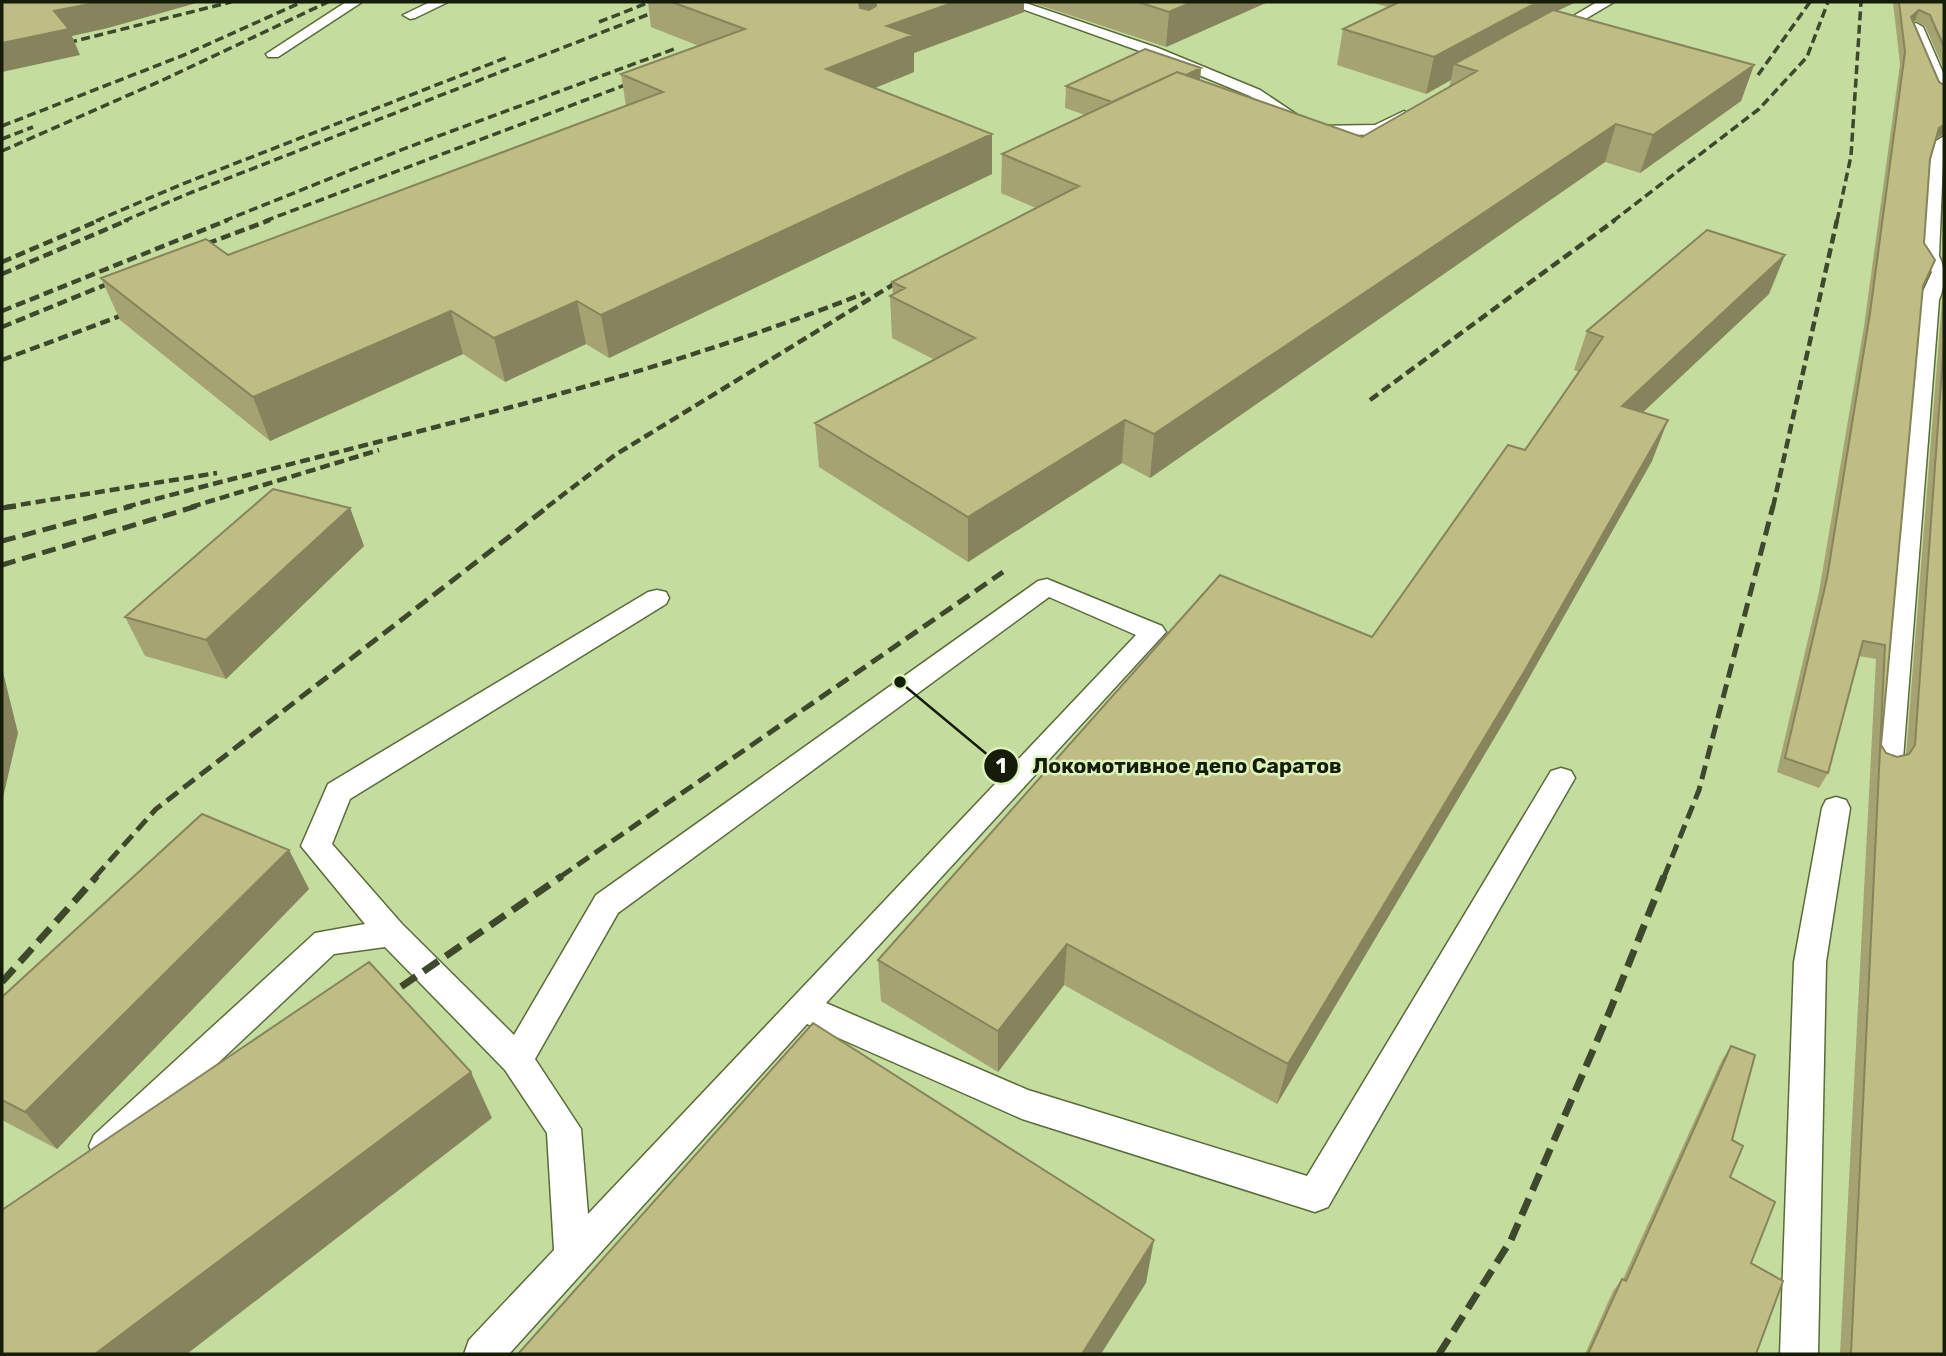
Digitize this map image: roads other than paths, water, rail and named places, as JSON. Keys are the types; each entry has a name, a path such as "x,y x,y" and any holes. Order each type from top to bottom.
{"lane":[{"path":"273,54 355,2"},
{"path":"410,15 441,2"},
{"path":"1010,2 1153,51 1255,93 1310,131 1378,130 1414,111"},
{"path":"1542,39 1607,2"},
{"path":"1916,27 1944,92"},
{"path":"1889,759 1929,300 1942,273 1930,256 1935,172 1944,141"},
{"path":"483,1354 802,1007 1153,632 1047,587 607,904 517,1060"},
{"path":"573,1257 564,1129 517,1060 391,933 316,846 338,792 657,598"},
{"path":"802,1007 1022,1104 1315,1195 1561,778"},
{"path":"1799,1354 1810,962 1836,808"},
{"path":"106,1146 326,942 391,933"}],"railway":[{"path":"55,46 231,2"},
{"path":"2,126 184,55 302,2"},
{"path":"2,151 165,79 328,2"},
{"path":"599,22 650,2"},
{"path":"124,221 680,2"},
{"path":"1758,75 1810,2"},
{"path":"1613,221 1759,109 1807,57 1828,2"},
{"path":"1837,221 1851,156 1861,2"},
{"path":"224,221 406,148 677,48"},
{"path":"96,221 180,185 508,57"},
{"path":"265,221 641,79"},
{"path":"2,139 33,127"},
{"path":"2,262 100,220"},
{"path":"2,274 128,220"},
{"path":"2,311 228,220"},
{"path":"193,249 270,220"},
{"path":"1370,400 1615,220"},
{"path":"1773,507 1837,220"},
{"path":"547,507 615,455 907,276"},
{"path":"2,327 122,278"},
{"path":"126,507 591,385 775,327 865,293"},
{"path":"2,360 136,310"},
{"path":"191,507 379,450"},
{"path":"6,507 217,473"},
{"path":"2,508 17,506"},
{"path":"2,541 132,506"},
{"path":"2,565 197,506"},
{"path":"95,877 156,809 549,506"},
{"path":"1664,877 1699,790 1773,506"},
{"path":"560,877 1003,572"},
{"path":"2,982 97,876"},
{"path":"379,1002 562,876"},
{"path":"1439,1354 1511,1240 1609,1013 1664,876"}],"place":[{"name":"Локомотивное депо Саратов","path":"900,682"}]}
